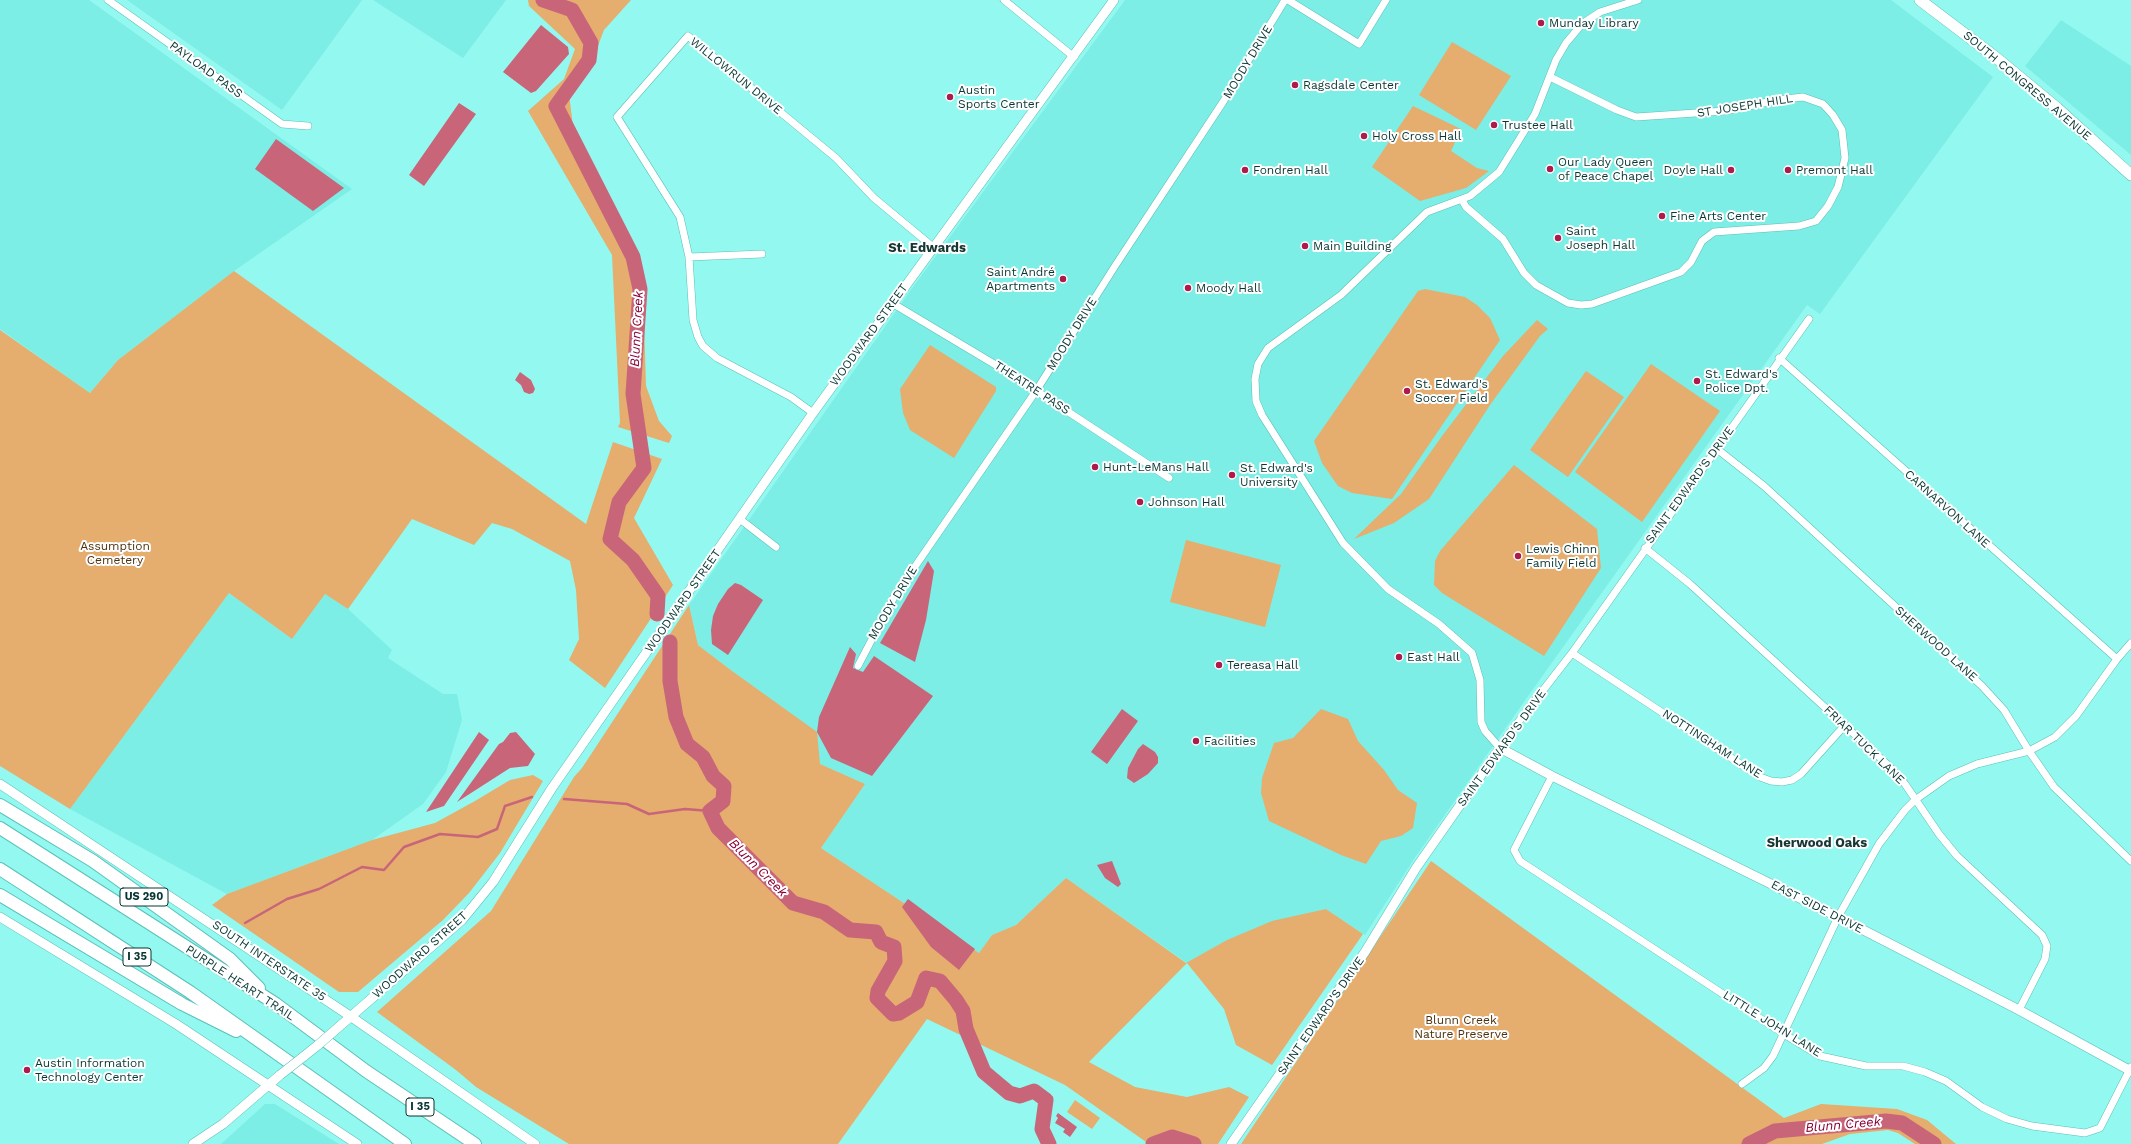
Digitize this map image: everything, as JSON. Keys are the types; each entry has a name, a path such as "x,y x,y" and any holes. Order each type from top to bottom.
{"highway":[{"name":"US 290","path":"0,805 93,861 230,959 276,1004"},
{"name":"PURPLE HEART TRAIL","path":"0,828 276,1004 366,1071 475,1144"},
{"name":"I 35","path":"0,869 190,992 405,1144"},
{"path":"0,895 182,1004 272,1049"}],"main road":[{"name":"SOUTH CONGRESS AVENUE","path":"1920,0 1999,60 2054,106 2131,175"}],"street":[{"name":"PAYLOAD PASS","path":"108,0 282,124 308,126"},
{"path":"1004,0 1074,57"},
{"name":"WOODWARD STREET","path":"193,1144 223,1124 462,920 493,882 552,788 741,520 813,413 933,247 1074,57 1114,0"},
{"path":"1286,0 1359,44 1386,0"},
{"name":"MOODY DRIVE","path":"858,666 894,597 1036,391 1115,266 1221,106 1286,0"},
{"path":"1500,748 1485,731 1481,722 1480,680 1472,653 1439,624 1388,590 1343,543 1262,415 1255,392 1258,364 1268,348 1341,295 1426,212 1442,205 1462,200 1483,186 1499,172 1535,114 1556,60 1566,43 1582,24 1600,12 1638,0"},
{"name":"WILLOWRUN DRIVE","path":"813,413 791,397 717,358 703,346 698,337 693,320 689,257 680,217 617,117 688,36 836,158 874,198 933,247"},
{"name":"ST JOSEPH HILL","path":"1462,200 1466,207 1504,239 1524,273 1536,285 1568,302 1581,305 1592,304 1681,272 1691,262 1702,241 1714,232 1799,226 1816,221 1828,206 1838,187 1845,158 1842,130 1833,115 1822,104 1802,97 1777,100 1725,111 1636,117 1617,110 1550,77"},
{"path":"689,257 762,254"},
{"name":"THEATRE PASS","path":"892,303 957,340 1169,478"},
{"name":"SAINT EDWARD'S DRIVE","path":"1231,1144 1365,952 1416,868 1500,748 1508,734 1572,653 1645,548 1809,319"},
{"name":"CARNARVON LANE","path":"1780,358 2116,659"},
{"name":"SHERWOOD LANE","path":"1717,449 1764,486 1982,686 2004,710 2029,751 2054,787 2131,861"},
{"path":"741,520 776,547"},
{"name":"FRIAR TUCK LANE","path":"1645,548 1690,584 1889,766 1905,784 1939,834 1958,856 2045,940 2047,953 2046,959 2019,1010"},
{"path":"1742,1084 1764,1068 1773,1056 1838,917 1883,838 1915,800 1949,776 1962,770 2042,746 2066,728 2116,659 2131,643"},
{"name":"NOTTINGHAM LANE","path":"1572,653 1760,777 1771,781 1782,782 1792,780 1801,774 1845,725"},
{"name":"EAST SIDE DRIVE","path":"1500,748 1552,776 1838,917 2019,1010 2131,1070"},
{"name":"LITTLE JOHN LANE","path":"1552,776 1514,850 1520,861 1820,1056 1841,1062 1866,1066 1903,1066 1925,1072 1946,1081 1982,1107 2007,1119 2032,1126 2077,1132 2093,1132 2100,1128 2131,1070"},
{"name":"SOUTH INTERSTATE 35","path":"0,784 350,1016 535,1144"},
{"path":"0,917 176,1024 357,1144"}],"shaded area":[{"path":"0,0 89,0 352,189 234,271 118,360 90,393 0,329"},
{"path":"127,0 362,0 282,110"},
{"path":"373,0 506,0 463,58"},
{"name":"St. Edward's University","path":"1125,0 1891,0 1993,77 1820,314 1807,305 1526,699 1414,859 1365,935 1326,909 1227,940 1187,963 1066,878 1016,925 992,935 979,953 821,848 865,784 820,764 732,671 698,645 689,605 910,291"},
{"path":"2061,20 2131,66 2131,155 2025,66"},
{"path":"541,25 568,47 569,54 536,91 531,93 503,72"},
{"path":"459,103 476,114 424,186 409,175"},
{"path":"276,139 344,188 313,211 255,169"},
{"path":"520,372 531,380 535,389 533,393 529,394 524,392 521,385 515,380"},
{"path":"928,561 934,571 926,620 915,662 880,643"},
{"path":"735,583 741,585 763,600 728,655 712,644 711,630 713,616 718,604 728,589"},
{"path":"229,593 292,639 325,594 348,609 392,650 388,658 443,694 457,694 462,720 446,772 423,804 372,840 227,894 70,809"},
{"path":"850,647 856,654 853,668 863,672 874,656 933,696 872,776 831,758 817,732 819,717"},
{"path":"1122,709 1138,721 1107,764 1091,752"},
{"path":"479,732 489,740 444,806 426,812"},
{"path":"516,732 535,754 528,766 510,768 457,802 499,744 503,742 510,733"},
{"path":"1143,744 1155,752 1158,757 1158,763 1148,774 1134,783 1127,778 1128,768 1138,749"},
{"path":"1112,861 1121,884 1118,887 1105,878 1097,865"},
{"path":"908,899 975,949 959,970 931,947 902,907"},
{"path":"265,1104 275,1104 339,1144 221,1144"},
{"path":"1058,1113 1077,1127 1070,1137 1063,1132 1065,1129 1055,1123 1058,1118 1056,1116"}],"green space":[{"path":"528,0 631,0 604,30 591,64 569,94 573,126 633,249 643,290 646,386 659,421 672,436 669,443 618,427 620,423 612,255 528,111 564,79 575,49 529,6"},
{"path":"1452,42 1511,76 1476,130 1419,95"},
{"path":"1413,106 1461,129 1451,151 1477,168 1489,171 1466,188 1420,201 1372,167"},
{"name":"Assumption Cemetery","path":"234,271 586,524 613,442 662,459 634,518 673,585 605,688 569,660 579,639 576,590 570,561 512,529 492,523 474,545 412,519 348,609 325,594 292,639 229,593 70,809 0,766 0,330 90,393 118,360"},
{"name":"St. Edward's Soccer Field","path":"1425,289 1465,297 1477,305 1490,318 1500,340 1392,499 1352,493 1338,486 1322,463 1314,441 1418,291"},
{"path":"1537,320 1548,329 1540,336 1490,405 1429,499 1394,523 1354,539 1401,494 1442,436 1503,356"},
{"path":"930,345 996,387 996,391 954,458 910,430 903,413 900,389"},
{"path":"1651,364 1720,411 1642,522 1575,472"},
{"path":"1586,371 1624,397 1568,477 1530,450"},
{"name":"Lewis Chinn Family Field","path":"1514,465 1597,529 1601,568 1544,656 1442,593 1434,585 1435,561 1440,551"},
{"path":"1186,540 1281,565 1265,627 1170,602"},
{"path":"689,605 698,645 817,732 820,764 865,784 821,848 979,953 992,935 1016,925 1066,878 1186,963 1227,940 1272,921 1326,909 1363,934 1272,1065 1236,1045 1224,1009 1187,963 1089,1062 1135,1087 1187,1097 1229,1087 1249,1097 1218,1144 1149,1144 1065,1085 927,1019 838,1144 569,1144 476,1087 456,1070 377,1012 491,911 574,777 582,768"},
{"path":"1321,709 1348,719 1358,741 1384,770 1398,790 1417,803 1413,828 1401,836 1381,841 1366,864 1341,855 1269,821 1261,793 1262,778 1274,743 1293,738"},
{"path":"533,775 543,781 500,853 469,893 443,920 358,992 339,992 212,905 227,894 372,840 435,823 510,780"},
{"name":"Blunn Creek Nature Preserve","path":"1431,861 1784,1118 1821,1104 1897,1109 1927,1120 1956,1144 1915,1144 1898,1133 1888,1130 1850,1134 1822,1144 1241,1144"},
{"path":"1075,1100 1100,1118 1092,1129 1067,1112"}],"waterway":[{"name":"Blunn Creek","path":"543,0 572,10 591,43 589,60 556,106 633,257 640,289 633,394 644,468 619,502 610,539 633,560 658,596 657,614"},
{"name":"Blunn Creek","path":"670,642 670,681 676,717 687,744 703,757 713,776 724,786 723,801 710,811 718,828 793,903 824,912 850,930 876,932 881,942 894,947 895,961 878,991 877,998 893,1014 899,1013 917,1002 926,978 940,981 963,1011 966,1029 984,1072 1009,1093 1020,1096 1034,1091 1046,1100 1042,1129 1049,1144"},
{"path":"245,923 287,899 319,889 362,867 384,870 404,847 440,834 478,837 497,829 505,806 532,797"},
{"path":"564,799 627,804 649,814 685,809 710,811"},
{"name":"Blunn Creek","path":"1749,1144 1775,1131 1886,1121 1902,1123 1934,1144"},
{"name":"Blunn Creek","path":"1153,1144 1172,1137 1194,1144"}],"place":[{"name":"Munday Library","path":"1541,23"},
{"name":"Ragsdale Center","path":"1295,85"},
{"name":"Austin Sports Center","path":"950,97"},
{"name":"Trustee Hall","path":"1494,125"},
{"name":"Holy Cross Hall","path":"1364,136"},
{"name":"Our Lady Queen of Peace Chapel","path":"1550,169"},
{"name":"Fondren Hall","path":"1245,170"},
{"name":"Doyle Hall","path":"1731,170"},
{"name":"Premont Hall","path":"1788,170"},
{"name":"Fine Arts Center","path":"1662,216"},
{"name":"Saint Joseph Hall","path":"1558,238"},
{"name":"Main Building","path":"1305,246"},
{"name":"Saint André Apartments","path":"1063,279"},
{"name":"Moody Hall","path":"1188,288"},
{"name":"St. Edward's Police Dpt.","path":"1697,381"},
{"name":"St. Edward's Soccer Field","path":"1407,391"},
{"name":"Hunt-LeMans Hall","path":"1095,467"},
{"name":"St. Edward's University","path":"1232,475"},
{"name":"Johnson Hall","path":"1140,502"},
{"name":"Lewis Chinn Family Field","path":"1518,556"},
{"name":"East Hall","path":"1399,657"},
{"name":"Tereasa Hall","path":"1219,665"},
{"name":"Facilities","path":"1196,741"},
{"name":"Austin Information Technology Center","path":"27,1070"}],"district":[{"name":"St. Edwards","path":"927,248"},
{"name":"Sherwood Oaks","path":"1817,843"}]}
